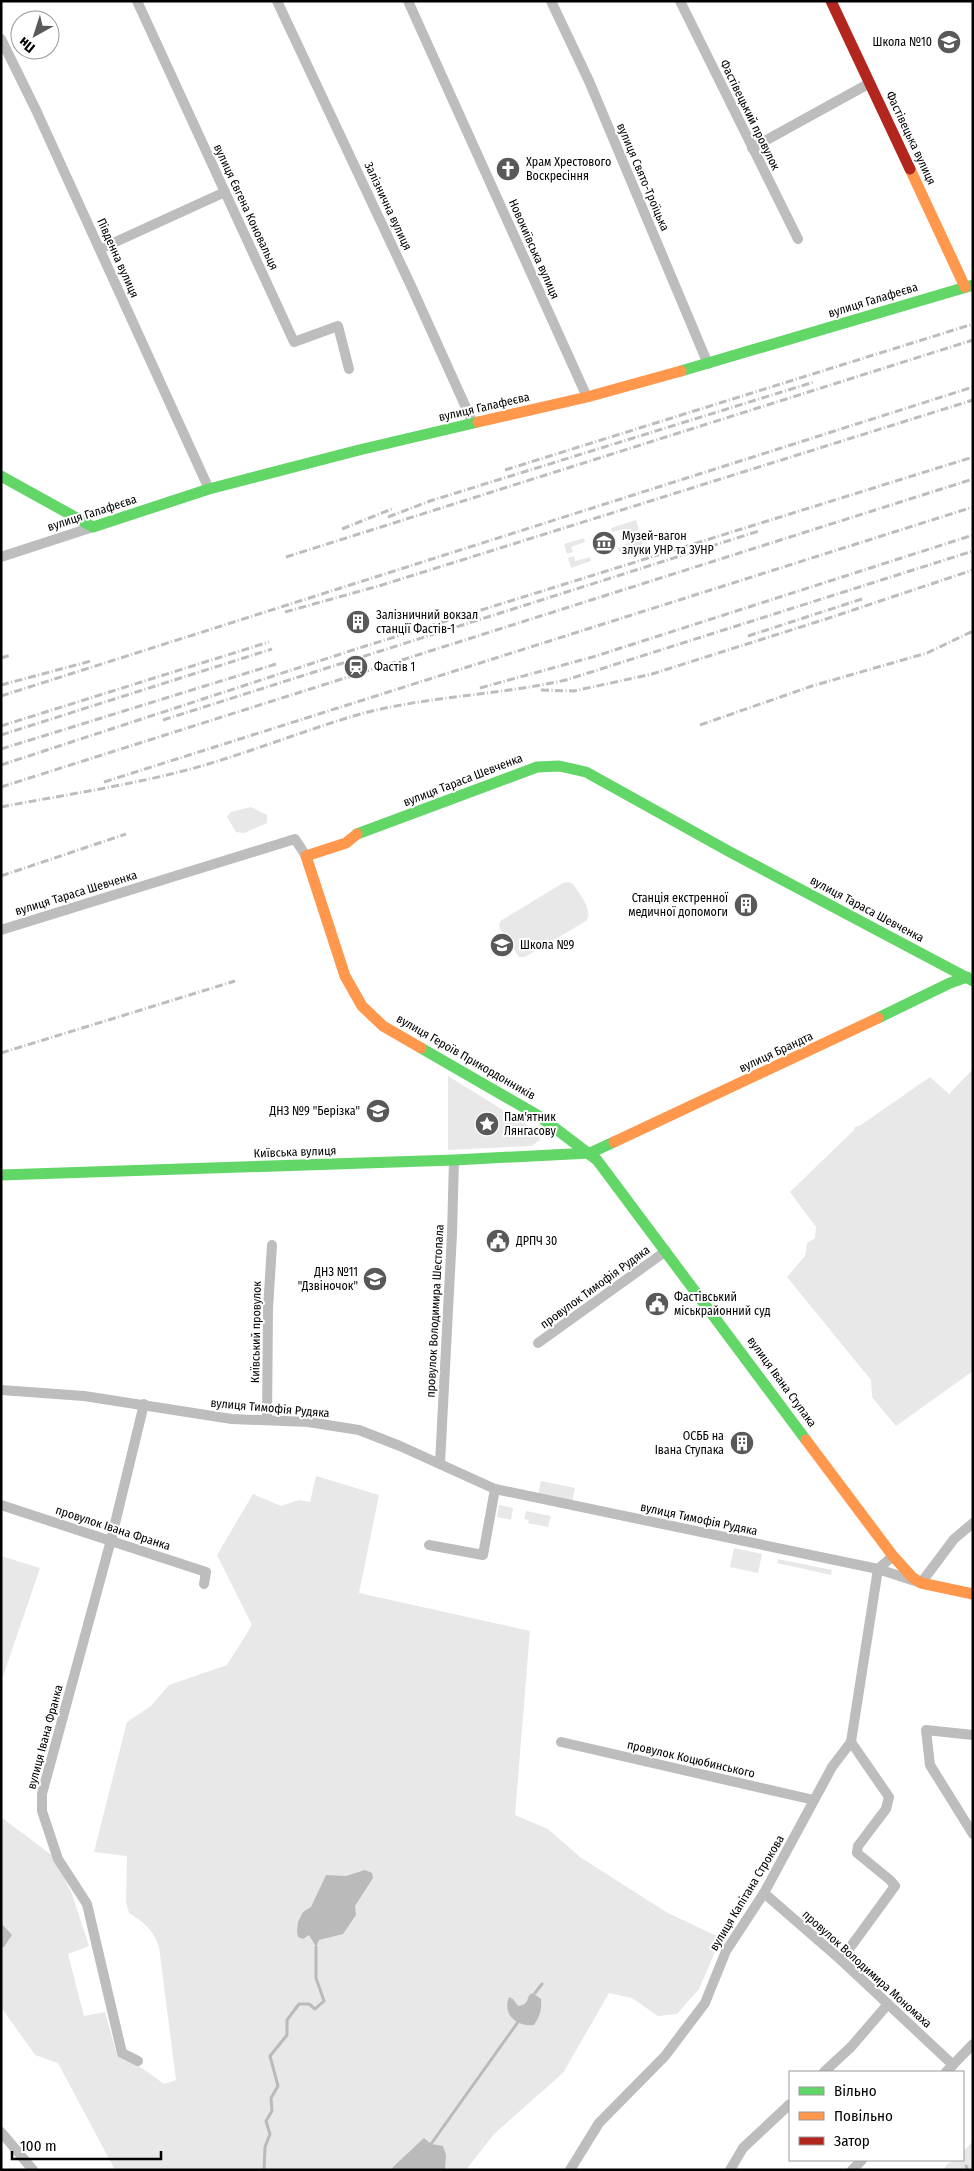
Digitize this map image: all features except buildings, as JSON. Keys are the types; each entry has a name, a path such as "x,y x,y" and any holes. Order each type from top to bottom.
{"street":[{"name":"вулиця Євгена Коновальця","path":"136,1 294,342 338,326 349,369"},
{"name":"Залізнична вулиця","path":"277,1 412,288 473,423"},
{"name":"Новокиївська вулиця","path":"408,1 587,397"},
{"name":"вулиця Свято-Троїцька","path":"551,1 589,81 708,364"},
{"name":"Фастівецький провулок","path":"680,1 798,239"},
{"name":"Фастівецька вулиця","path":"831,1 969,286"},
{"name":"Південна вулиця","path":"1,39 100,249 208,489"},
{"path":"752,148 870,84"},
{"path":"100,249 225,192"},
{"name":"вулиця Галафеєва","path":"1,557 208,489 473,423 587,397 708,364 969,286"},
{"path":"1,476 93,527"},
{"name":"вулиця Тараса Шевченка","path":"1,930 295,840 306,856 346,843 354,835 537,767 559,766 586,772 725,849 971,977"},
{"name":"вулиця Героїв Прикордонників","path":"306,856 344,976 362,1006 383,1026 539,1116 590,1153"},
{"name":"вулиця Брандта","path":"590,1153 795,1058 950,983 971,977"},
{"name":"Київська вулиця","path":"1,1175 454,1160 590,1153"},
{"name":"вулиця Івана Ступака","path":"590,1153 666,1251 893,1556 912,1577 921,1583 973,1594"},
{"name":"провулок Володимира Шестопала","path":"440,1463 454,1160"},
{"name":"Київський провулок","path":"267,1420 268,1309 272,1245"},
{"name":"провулок Тимофія Рудяка","path":"538,1343 666,1251"},
{"name":"вулиця Тимофія Рудяка","path":"1,1390 84,1396 232,1419 308,1422 359,1430 440,1463 495,1489 878,1569 921,1583"},
{"name":"вулиця Івана Франка","path":"138,2061 122,2053 87,1904 58,1860 42,1811 42,1794 111,1540 144,1404"},
{"path":"429,1545 483,1556 495,1489"},
{"name":"провулок Івана Франка","path":"1,1505 206,1572 204,1584"},
{"path":"921,1583 954,1538 973,1522"},
{"path":"878,1569 893,1556"},
{"name":"вулиця Капітана Строкова","path":"570,2170 599,2123 665,2056 705,2003 726,1950 764,1893 832,1768 851,1742 878,1569"},
{"path":"973,1735 926,1730 930,1765 973,1834"},
{"name":"провулок Коцюбинського","path":"561,1742 814,1800"},
{"path":"841,1960 895,1886 857,1853 858,1846 886,1809 889,1797 851,1742"},
{"name":"провулок Володимира Мономаха","path":"764,1893 888,2004 950,2069"},
{"path":"825,2071 851,2047 888,2004"},
{"path":"950,2069 973,2044"},
{"path":"730,2170 743,2148 789,2105"},
{"path":"1,2132 33,2170"},
{"path":"852,2170 861,2161"}],"shaded area":[{"path":"636,520 639,530 627,534 625,529 612,532 611,528"},
{"path":"640,534 643,544 619,552 617,548 630,542 629,537"},
{"path":"584,538 585,542 571,547 573,552 567,554 564,544"},
{"path":"574,556 575,561 590,557 591,561 571,568 568,558"},
{"path":"251,807 267,815 267,823 244,833 236,832 227,817 231,812"},
{"path":"563,883 573,884 585,902 588,912 586,921 525,957 519,957 500,929 499,924 502,920"},
{"path":"973,1069 973,1371 896,1426 872,1397 871,1380 787,1277 805,1256 807,1243 815,1238 816,1227 790,1192 855,1127 861,1125 930,1077 949,1094"},
{"path":"448,1076 537,1131 540,1135 540,1140 531,1146 448,1150"},
{"path":"316,1476 379,1495 359,1593 530,1631 515,1815 548,1829 580,1857 666,1912 721,1938 699,1989 677,2014 658,2016 632,1998 609,1993 563,2073 494,2134 466,2170 115,2170 58,2063 35,2055 1,2007 1,1817 53,1856 72,1894 89,1946 68,1954 84,2016 105,2012 117,2055 142,2068 164,2084 176,2080 159,1947 148,1927 129,1913 126,1902 127,1856 94,1852 127,1722 151,1706 169,1685 227,1665 252,1625 217,1555 253,1494 281,1506 299,1500 310,1502"},
{"path":"541,1481 575,1488 572,1502 538,1495"},
{"path":"499,1505 513,1508 511,1520 497,1517"},
{"path":"526,1511 551,1516 548,1527 528,1523 529,1520 524,1519"},
{"path":"734,1548 762,1554 758,1573 730,1567"},
{"path":"1,1556 40,1568 1,1682"},
{"path":"778,1559 832,1570 831,1575 777,1563"},
{"path":"365,1870 372,1873 373,1878 355,1906 356,1915 343,1934 319,1940 316,1947 309,1935 303,1939 298,1937 298,1922 303,1912 311,1907 326,1875 346,1876"},
{"path":"1,1923 12,1935 4,1947 1,1947"},
{"path":"533,1993 541,1999 541,2009 536,2022 534,2025 528,2025 517,2022 509,2014 507,2003 509,1997 518,2006 524,2004 529,1995"},
{"path":"424,2138 431,2144 443,2146 446,2155 445,2170 392,2170 393,2167"},
{"path":"973,2141 973,2170 944,2170 949,2163 964,2161 964,2151"}],"waterway":[{"path":"264,2170 265,2147 270,2134 266,2121 272,2111 271,2098 278,2086 270,2056 287,2035 287,2020 299,2004 309,2004 315,2009 324,2001 316,1978 316,1947"},
{"path":"535,1993 542,1984"},
{"path":"431,2144 518,2022"},
{"path":"966,2166 968,2170"}],"railway":[{"path":"505,470 973,324"},
{"path":"286,557 973,340"},
{"path":"388,517 430,501 814,382"},
{"path":"1,696 973,387"},
{"path":"285,612 382,585 973,400"},
{"path":"1,765 356,649 973,457"},
{"path":"1,787 973,479"},
{"path":"104,782 973,507"},
{"path":"342,529 394,508"},
{"path":"163,720 759,531"},
{"path":"480,688 596,656 973,535"},
{"path":"1,807 164,776 232,757 342,720 389,707 566,680 973,551"},
{"path":"541,690 574,691 652,674 973,570"},
{"path":"748,636 862,599"},
{"path":"700,725 812,686 927,653 973,631"},
{"path":"1,726 269,642"},
{"path":"1,735 272,649"},
{"path":"1,658 11,655"},
{"path":"1,685 91,661"},
{"path":"1,749 276,664"},
{"path":"1,876 126,834"},
{"path":"1,1053 235,981"}],"traffic: fast":[{"path":"681,371 973,285"},
{"path":"1,476 93,527 209,489 359,450 478,422"},
{"path":"357,834 537,767 559,766 586,772 730,852 973,981"},
{"path":"878,1018 950,983 967,977"},
{"path":"421,1048 539,1116 597,1160 806,1440"},
{"path":"1,1175 454,1160 590,1153 614,1142"}],"traffic: slow":[{"path":"910,169 965,287"},
{"path":"478,422 587,397 681,371"},
{"path":"357,834 346,843 306,856 345,976 362,1006 383,1026 421,1048"},
{"path":"614,1142 878,1018"},
{"path":"806,1440 893,1556 912,1577 921,1583 973,1594"}],"traffic: jam":[{"path":"831,1 910,169"}],"place":[{"name":"Школа №10","path":"949,42"},
{"name":"Храм Хрестового Воскресіння","path":"508,169"},
{"name":"Музей-вагон злуки УНР та ЗУНР","path":"604,543"},
{"name":"Залізничний вокзал станції Фастів-1","path":"358,622"},
{"name":"Фастів 1","path":"356,667"},
{"name":"Станція екстренної медичної допомоги","path":"746,905"},
{"name":"Школа №9","path":"502,945"},
{"name":"ДНЗ №9 \"Берізка\"","path":"378,1111"},
{"name":"Пам'ятник Лянгасову","path":"487,1124"},
{"name":"ДРПЧ 30","path":"498,1241"},
{"name":"ДНЗ №11 \"Дзвіночок\"","path":"375,1279"},
{"name":"Фастівський міськрайонний суд","path":"657,1304"},
{"name":"ОСББ на Івана Ступака","path":"742,1443"}]}
